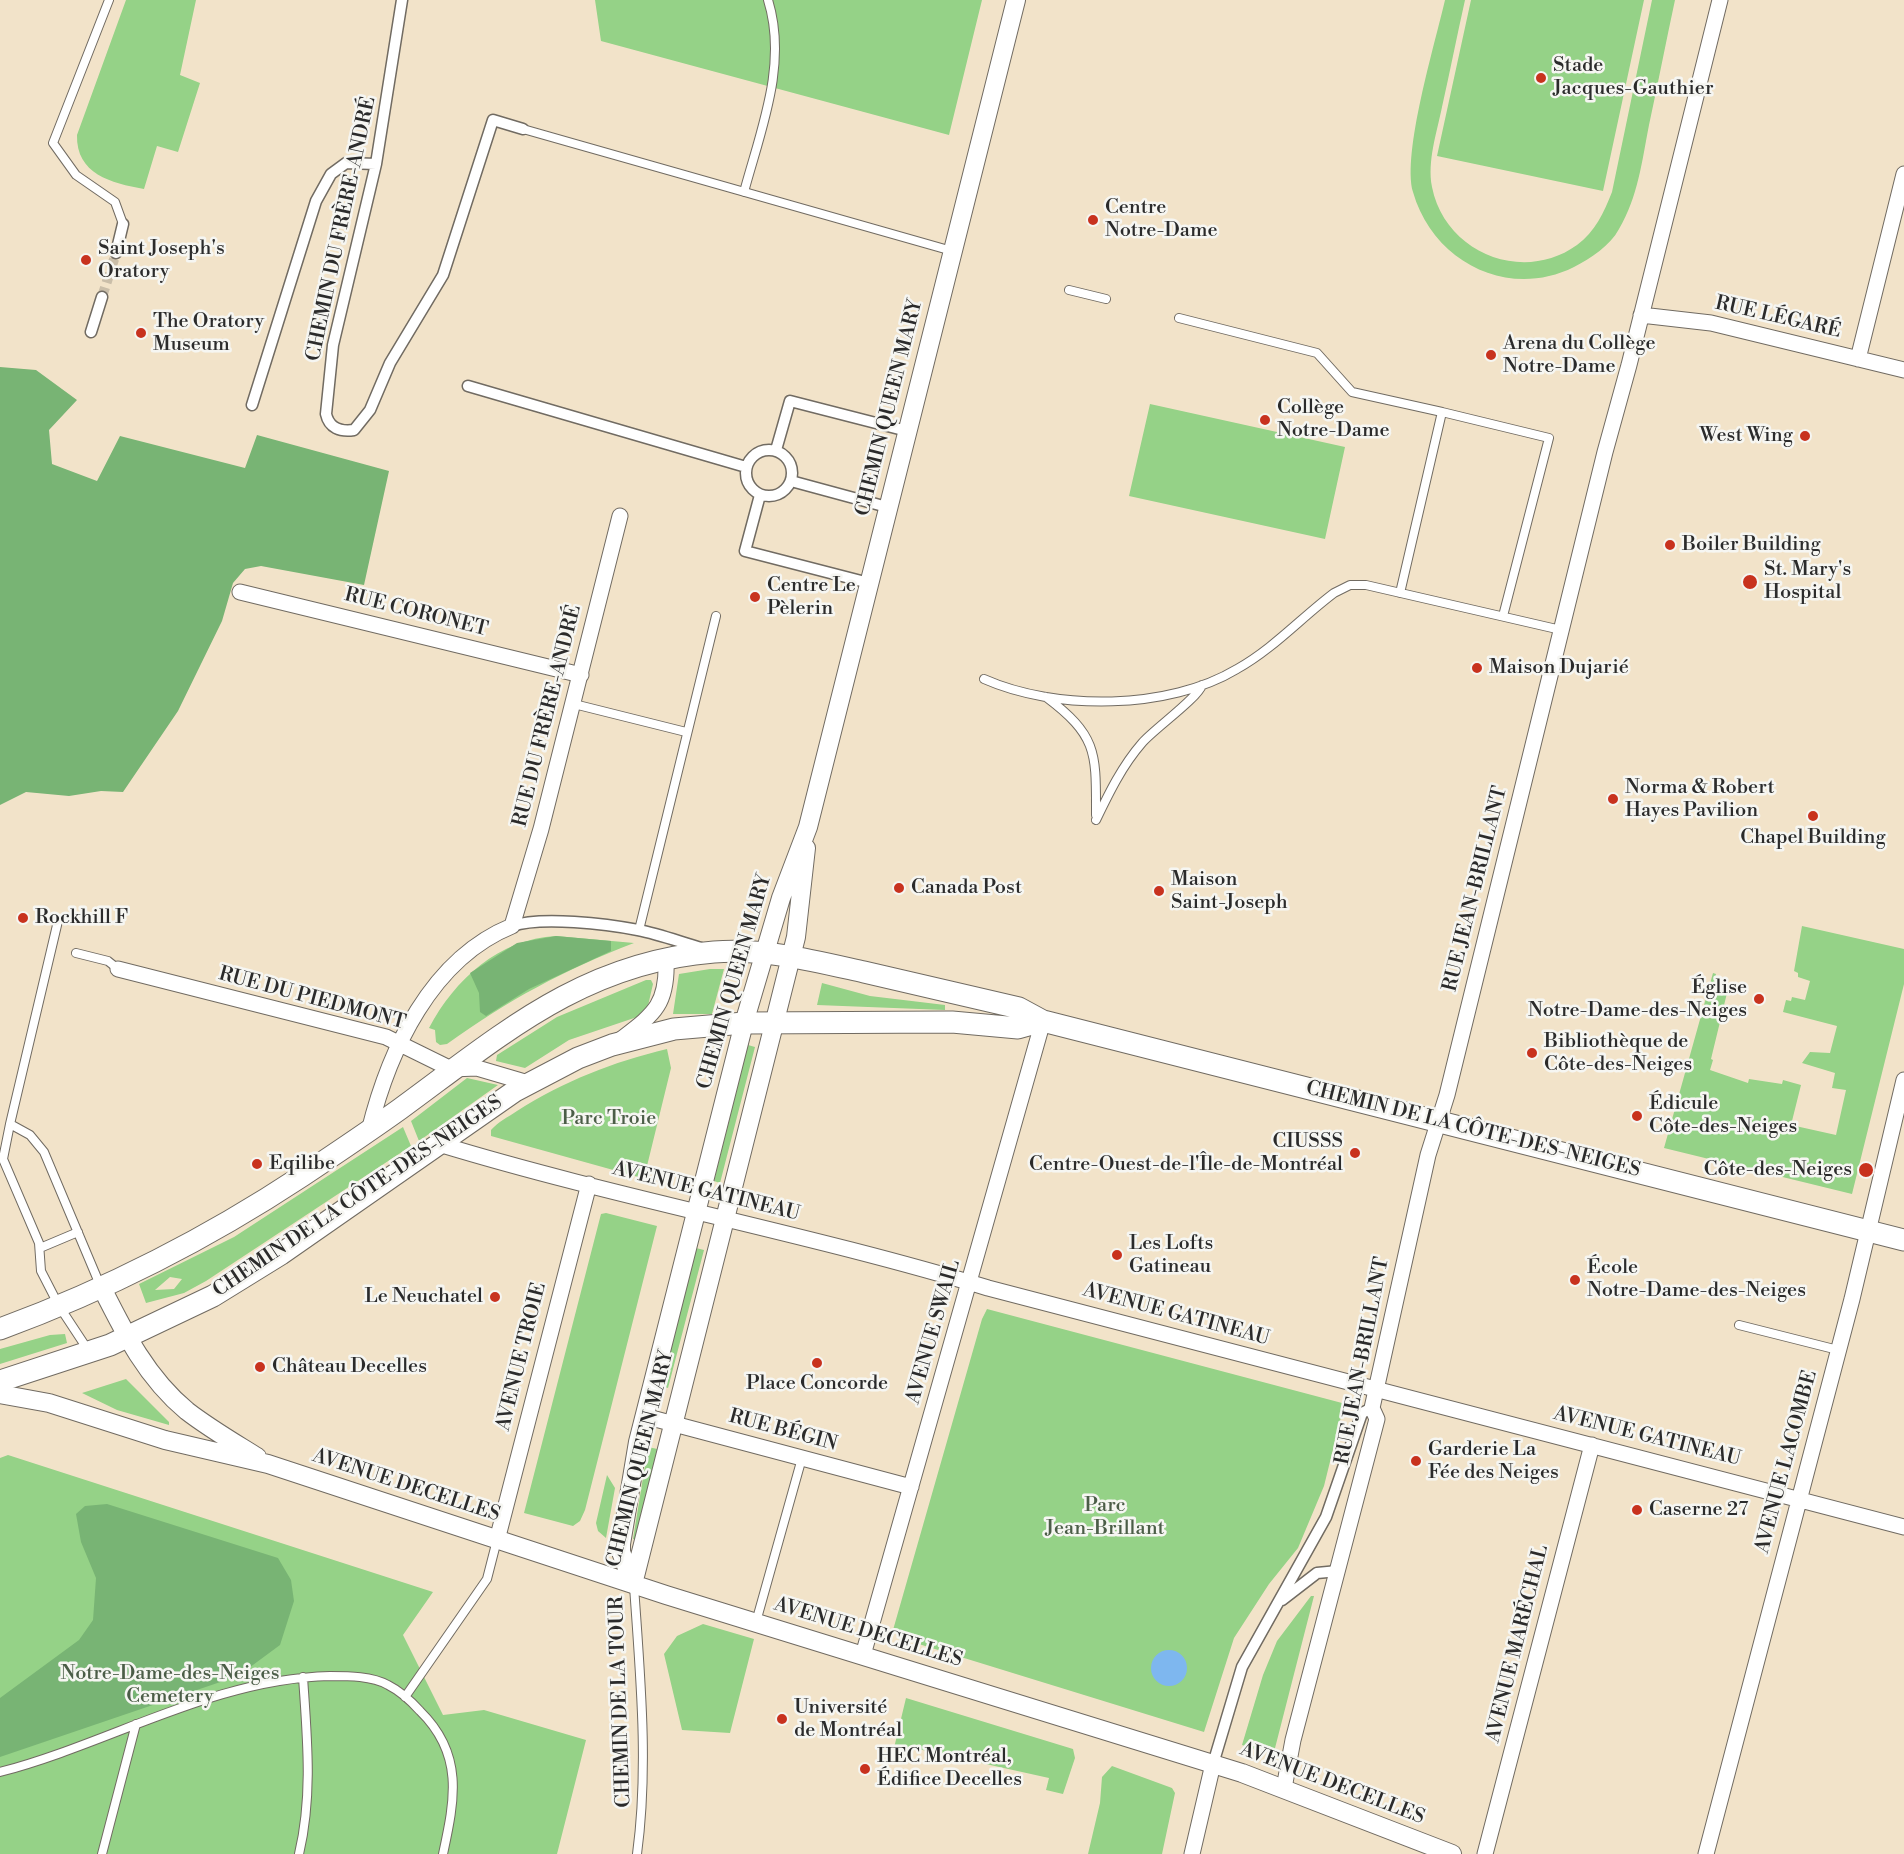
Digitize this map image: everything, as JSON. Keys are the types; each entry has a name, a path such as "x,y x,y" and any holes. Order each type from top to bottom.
{"main road":[{"name":"CHEMIN DE LA CÔTE-DES-NEIGES","path":"0,1329 101,1286 219,1227 369,1131 503,1031 545,1006 616,973 666,959 713,952 791,956 1019,1008 1043,1021 1904,1240"},
{"name":"CHEMIN DE LA CÔTE-DES-NEIGES","path":"0,1381 90,1353 193,1306 247,1276 528,1083 578,1058 612,1045 674,1029 744,1023 959,1023 1018,1028 1043,1021"}],"street":[{"name":"CHEMIN DU FRÈRE-ANDRÉ","path":"402,0 376,164 333,345 326,414 331,425 342,431 354,430 365,419 390,363 443,275 493,120 523,129"},
{"name":"CHEMIN QUEEN MARY","path":"633,1584 621,1552 621,1544 644,1416 744,1023 781,898 808,827 1016,0"},
{"name":"RUE JEAN-BRILLANT","path":"1284,1788 1293,1740 1377,1419 1372,1408 1406,1248 1720,0"},
{"path":"252,405 316,201 331,174 346,163 376,164"},
{"path":"1858,358 1904,174"},
{"path":"116,253 123,224"},
{"path":"91,332 102,297"},
{"name":"RUE LÉGARÉ","path":"1641,315 1711,323 1904,370"},
{"path":"468,386 746,467"},
{"path":"776,450 790,401 907,431"},
{"path":"776,450 788,459 793,473 791,481 782,492 768,496 760,495 750,486 746,467 749,460 761,451 776,450"},
{"path":"791,481 887,507"},
{"path":"760,495 745,550 869,583"},
{"name":"RUE DU FRÈRE-ANDRÉ","path":"512,926 574,704 620,516"},
{"name":"RUE CORONET","path":"240,592 581,675"},
{"name":"CHEMIN QUEEN MARY","path":"633,1584 675,1425 679,1394 776,1022 802,901 808,827"},
{"name":"CHEMIN DE LA CÔTE-DES-NEIGES","path":"369,1131 377,1100 402,1043 428,995 448,969 483,941 512,926 548,922 639,930 713,952"},
{"name":"CHEMIN DE LA CÔTE-DES-NEIGES","path":"612,1045 650,1017 658,1008 666,984 666,959"},
{"name":"RUE DU PIEDMONT","path":"118,969 402,1043 451,1069 477,1068 528,1083"},
{"name":"AVENUE SWAIL","path":"862,1655 1043,1021"},
{"name":"AVENUE LACOMBE","path":"1706,1854 1838,1350 1904,1080"},
{"name":"AVENUE GATINEAU","path":"439,1144 1799,1497 1904,1527"},
{"name":"AVENUE TROIE","path":"497,1540 589,1184"},
{"name":"AVENUE DECELLES","path":"101,1286 127,1338 155,1379 181,1405 209,1427 268,1464"},
{"name":"AVENUE DECELLES","path":"0,1394 38,1400 165,1440 268,1464 633,1584 1213,1764 1284,1788 1450,1854"},
{"path":"1192,1854 1213,1764 1242,1667 1326,1517 1362,1413 1372,1408"},
{"name":"RUE BÉGIN","path":"644,1416 911,1487"},
{"name":"AVENUE MARÉCHAL","path":"1485,1854 1592,1445"},
{"path":"1277,1604 1317,1573 1338,1571"}],"lane":[{"path":"109,0 53,143 76,175 115,202 123,224"},
{"path":"744,192 774,75 775,32 768,0"},
{"path":"523,129 952,251"},
{"path":"1069,290 1106,300"},
{"path":"1179,318 1317,353 1352,392 1442,411 1549,438 1503,616"},
{"path":"1400,593 1442,411"},
{"path":"984,679 1044,695 1083,701 1121,701 1202,685 1226,675 1253,659 1343,587 1358,584 1563,631"},
{"path":"639,930 716,616"},
{"path":"1044,695 1075,720 1092,749 1096,772 1096,820 1130,758 1160,725 1198,693 1202,685"},
{"path":"574,704 686,732"},
{"path":"58,921 3,1159 40,1248 41,1271 59,1305 90,1353"},
{"path":"76,953 108,961 118,969"},
{"path":"10,1124 30,1134 44,1152 101,1286"},
{"path":"40,1248 78,1232"},
{"path":"1739,1325 1838,1350"},
{"path":"756,1622 802,1458"},
{"path":"405,1697 487,1579 497,1540"},
{"name":"CHEMIN DE LA TOUR","path":"633,1584 642,1756 642,1817 637,1854"},
{"path":"0,1772 39,1762 213,1696 303,1677 353,1676 387,1684 405,1697 433,1724 444,1739 454,1782 453,1807 443,1854"},
{"path":"299,1854 305,1829 310,1777 303,1677"},
{"path":"102,1854 136,1724"}],"green space":[{"path":"126,0 196,0 180,75 200,83 178,152 157,146 144,189 119,184 98,174 82,159 78,148 77,135"},
{"path":"595,0 982,0 949,135 601,41"},
{"path":"1445,0 1465,0 1435,136 1431,167 1432,187 1440,210 1453,229 1469,245 1489,255 1511,261 1533,262 1556,256 1577,245 1594,228 1602,214 1612,192 1652,0 1675,0 1631,204 1611,241 1593,256 1574,267 1549,276 1524,279 1499,276 1476,268 1455,255 1437,238 1423,217 1413,192 1412,152 1421,98"},
{"name":"Stade Jacques-Gauthier","path":"1471,0 1644,0 1603,191 1437,156"},
{"path":"0,367 36,370 77,400 49,430 52,464 97,481 120,436 245,468 257,435 389,471 364,585 261,566 245,569 233,583 222,621 178,711 123,792 101,791 69,796 26,792 0,805"},
{"path":"1150,404 1345,447 1325,539 1129,496"},
{"path":"1802,926 1904,949 1904,984 1852,1194 1664,1148 1713,973 1716,974 1714,983 1724,985 1722,991 1727,993 1710,1070 1748,1083 1749,1079 1782,1084 1783,1080 1801,1085 1791,1125 1836,1135 1846,1090 1832,1088 1835,1073 1802,1063 1810,1052 1830,1053 1837,1026 1783,1012 1786,1000 1791,1001 1792,997 1805,1000 1810,981 1798,977 1798,973 1794,971"},
{"path":"556,936 634,943 537,987 492,1013 447,1044 440,1045 436,1042 435,1030 429,1028 452,993 466,978 481,965 516,945"},
{"path":"556,936 611,941 611,951 529,989 486,1016 480,1012 479,993 470,973 517,943"},
{"path":"724,969 712,1014 673,1014 679,974"},
{"path":"646,980 651,980 653,984 647,1010 640,1016 569,1040 525,1068 496,1061 497,1055 557,1017"},
{"path":"822,983 870,996 945,1005 945,1010 817,1005"},
{"path":"748,1045 755,1047 720,1183 714,1181"},
{"name":"Parc Troie","path":"667,1049 671,1068 646,1170 642,1178 491,1136 491,1130 500,1122 553,1090 608,1066"},
{"path":"467,1078 498,1085 419,1141 411,1121"},
{"path":"403,1127 411,1146 206,1281 184,1293 146,1303 139,1284 234,1237","holes":["170,1277 182,1279 174,1289 155,1290"]},
{"path":"606,1213 657,1226 585,1510 580,1521 573,1526 524,1513 601,1214"},
{"path":"696,1248 704,1250 668,1388 661,1386"},
{"name":"Parc Jean-Brillant","path":"987,1309 1342,1403 1342,1413 1324,1486 1298,1548 1269,1584 1234,1638 1204,1732 909,1641 893,1630 982,1319"},
{"path":"65,1334 67,1343 0,1364 0,1349 50,1335"},
{"path":"126,1379 169,1422 169,1425 117,1410 82,1393"},
{"path":"648,1447 662,1450 638,1540 633,1539"},
{"name":"Notre-Dame-des-Neiges Cemetery","path":"8,1455 433,1592 403,1635 443,1715 484,1710 586,1740 557,1854 0,1854 0,1458"},
{"path":"607,1475 615,1488 606,1538 598,1531 596,1523"},
{"path":"107,1504 278,1558 291,1580 294,1601 280,1645 238,1676 0,1757 0,1698 79,1640 93,1620 96,1578 81,1542 76,1514 85,1506"},
{"path":"1311,1596 1314,1596 1274,1752 1263,1747 1261,1751 1242,1745 1263,1675 1277,1641"},
{"path":"703,1624 754,1639 730,1733 682,1730 664,1654 677,1636"},
{"path":"906,1698 1073,1749 1075,1758 1063,1794 1046,1790 1049,1778 909,1747 907,1751 894,1748"},
{"path":"1112,1766 1172,1788 1175,1793 1162,1854 1088,1854 1100,1803 1102,1777"}],"water":[{"path":"1169,1650 1182,1655 1187,1668 1182,1681 1169,1686 1156,1681 1151,1668 1156,1655"}],"tunnel":[{"path":"102,297 116,253"}],"place":[{"name":"Stade Jacques-Gauthier","path":"1541,78"},
{"name":"Centre Notre-Dame","path":"1093,220"},
{"name":"Saint Joseph's Oratory","path":"86,260"},
{"name":"The Oratory Museum","path":"141,333"},
{"name":"Arena du Collège Notre-Dame","path":"1491,355"},
{"name":"Collège Notre-Dame","path":"1265,420"},
{"name":"West Wing","path":"1805,436"},
{"name":"Boiler Building","path":"1670,545"},
{"name":"St. Mary's Hospital","path":"1750,582"},
{"name":"Centre Le Pèlerin","path":"755,597"},
{"name":"Maison Dujarié","path":"1477,668"},
{"name":"Norma & Robert Hayes Pavilion","path":"1613,799"},
{"name":"Chapel Building","path":"1813,816"},
{"name":"Canada Post","path":"899,888"},
{"name":"Maison Saint-Joseph","path":"1159,891"},
{"name":"Rockhill F","path":"23,918"},
{"name":"Église Notre-Dame-des-Neiges","path":"1759,999"},
{"name":"Bibliothèque de Côte-des-Neiges","path":"1532,1053"},
{"name":"Édicule Côte-des-Neiges","path":"1637,1116"},
{"name":"CIUSSS Centre-Ouest-de-l'Île-de-Montréal","path":"1355,1153"},
{"name":"Eqilibe","path":"257,1164"},
{"name":"Côte-des-Neiges","path":"1866,1170"},
{"name":"Les Lofts Gatineau","path":"1117,1255"},
{"name":"École Notre-Dame-des-Neiges","path":"1575,1280"},
{"name":"Le Neuchatel","path":"495,1297"},
{"name":"Place Concorde","path":"817,1363"},
{"name":"Château Decelles","path":"260,1367"},
{"name":"Garderie La Fée des Neiges","path":"1416,1461"},
{"name":"Caserne 27","path":"1637,1510"},
{"name":"Université de Montréal","path":"782,1719"},
{"name":"HEC Montréal, Édifice Decelles","path":"865,1769"}]}
